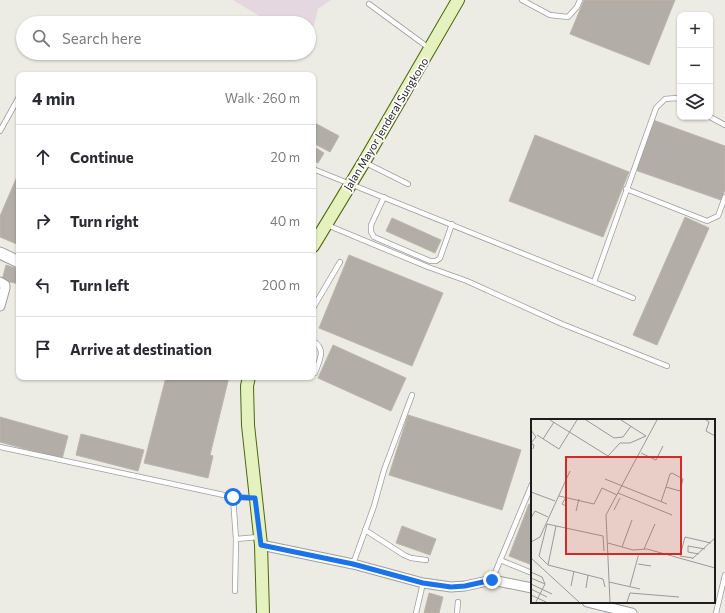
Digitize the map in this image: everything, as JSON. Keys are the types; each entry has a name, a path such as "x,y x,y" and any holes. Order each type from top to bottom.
{"main road":[{"name":"Jalan Mayor Jenderal Sungkono","path":"316,239 364,162 458,0"},
{"path":"248,380 247,386 248,425 260,541 263,613"}],"street":[{"path":"0,254 16,261"},
{"path":"0,282 5,285 0,306"},
{"path":"260,541 423,583 451,587 465,586 492,580 531,586"},
{"path":"595,603 611,605 632,613"}],"lane":[{"path":"522,0 550,15 568,17 578,7 580,0"},
{"path":"369,4 430,49"},
{"path":"594,282 656,108 665,99 677,98"},
{"path":"0,131 16,102"},
{"path":"713,119 725,125"},
{"path":"364,162 408,184"},
{"path":"316,170 339,180 351,183 633,298"},
{"path":"626,189 707,221 718,216 725,197"},
{"path":"384,197 371,225 371,232 374,237 430,260 436,261 440,258 452,224"},
{"path":"326,224 428,267 467,281 562,324 667,366"},
{"path":"316,303 340,262"},
{"path":"316,344 320,347 322,354 316,370"},
{"path":"353,564 384,470 412,395"},
{"path":"0,447 233,497 255,498"},
{"path":"492,580 531,486"},
{"path":"233,497 236,539 235,591"},
{"path":"365,530 404,555 411,558 426,560"},
{"path":"236,539 260,541"},
{"path":"500,560 531,573"},
{"path":"716,613 725,575"},
{"path":"416,613 423,583"},
{"path":"457,613 458,602"}],"shaded area":[{"path":"233,0 331,0 318,9 316,17 316,16 259,16"}],"building":[{"path":"584,0 675,0 649,65 570,34"},
{"path":"653,120 725,146 725,190 721,200 635,170"},
{"path":"316,124 339,136 330,152 316,145"},
{"path":"535,135 629,172 603,237 509,201"},
{"path":"316,148 324,153 318,163 316,162"},
{"path":"16,179 16,244 0,237 0,216"},
{"path":"685,217 709,228 657,345 633,335"},
{"path":"392,218 441,240 435,253 386,231"},
{"path":"349,255 443,293 412,366 319,328"},
{"path":"6,265 16,268 16,283 2,280"},
{"path":"333,345 406,378 391,411 318,378"},
{"path":"165,380 228,380 210,455 213,456 208,478 144,463"},
{"path":"408,415 521,450 502,510 389,475"},
{"path":"0,417 68,436 62,459 0,442"},
{"path":"81,434 144,450 138,471 76,455"},
{"path":"529,504 531,505 531,565 509,556"},
{"path":"402,526 436,539 430,555 396,543"},
{"path":"429,593 443,597 439,613 424,613"}],"route":[{"path":"233,497 255,498 261,545 353,564 423,583 451,587 465,586 492,580"}]}
